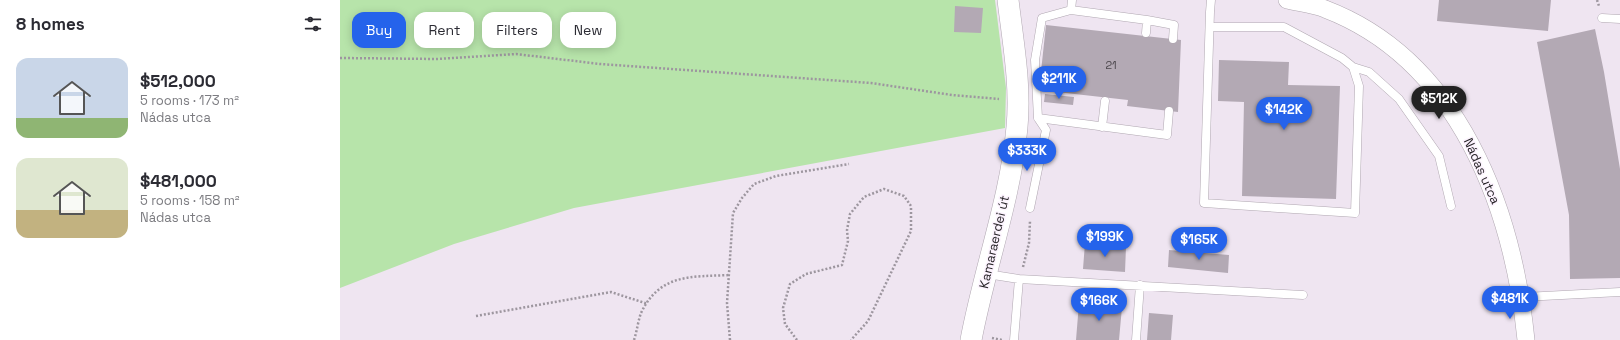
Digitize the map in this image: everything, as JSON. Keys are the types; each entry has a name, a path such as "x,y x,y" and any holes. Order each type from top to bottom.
{"street":[{"name":"Kamaraerdei út","path":"971,340 1015,146 1018,100 1008,0"},
{"name":"Nádas utca","path":"1287,0 1324,4 1367,30 1406,59 1441,96 1468,136 1489,180 1510,242 1522,296 1526,340"}],"lane":[{"path":"1071,10 1072,0"},
{"path":"1211,0 1204,203 1355,214 1359,86 1353,68"},
{"path":"1030,208 1046,130 1038,118 1035,60 1042,18 1071,10 1147,20 1174,25 1173,39"},
{"path":"1602,18 1620,19"},
{"path":"1146,33 1147,20"},
{"path":"1210,27 1284,27 1342,58 1353,68 1369,72 1399,99 1439,156 1451,206"},
{"path":"1102,127 1105,101"},
{"path":"1038,118 1167,135 1169,111"},
{"path":"986,274 1019,279 1303,295"},
{"path":"1014,340 1019,279"},
{"path":"1136,340 1140,285"},
{"path":"1522,296 1620,292"}],"path":[{"path":"340,58 436,60 516,54 600,64 871,83 952,95 1018,100"},
{"path":"730,340 727,303 733,213 742,198 754,184 776,176 849,164"},
{"path":"797,340 786,324 783,308 790,284 806,274 842,265 848,241 847,230 850,214 864,197 884,189 904,196 911,206 911,231 868,321 851,340"},
{"path":"1019,279 1029,243 1030,208"},
{"path":"634,340 641,313 659,288 681,278 729,275"},
{"path":"476,316 611,292 648,304"}],"green space":[{"path":"340,0 995,0 1006,88 1005,128 574,208 454,244 340,288"}],"building":[{"path":"1439,0 1551,0 1548,31 1437,21"},
{"path":"955,6 983,8 981,33 954,32"},
{"path":"1046,25 1181,40 1178,112 1127,106 1128,100 1039,90"},
{"path":"1595,29 1604,72 1620,169 1620,278 1570,279 1569,215 1537,42"},
{"path":"1219,60 1289,62 1288,85 1340,86 1336,199 1242,196 1244,102 1218,101"},
{"path":"1045,94 1074,97 1073,105 1044,102"},
{"path":"1085,243 1126,247 1125,272 1083,269"},
{"path":"1169,250 1229,255 1228,273 1168,267"},
{"path":"1079,303 1122,307 1119,340 1076,340"},
{"path":"1149,313 1173,315 1171,340 1147,340"}]}
